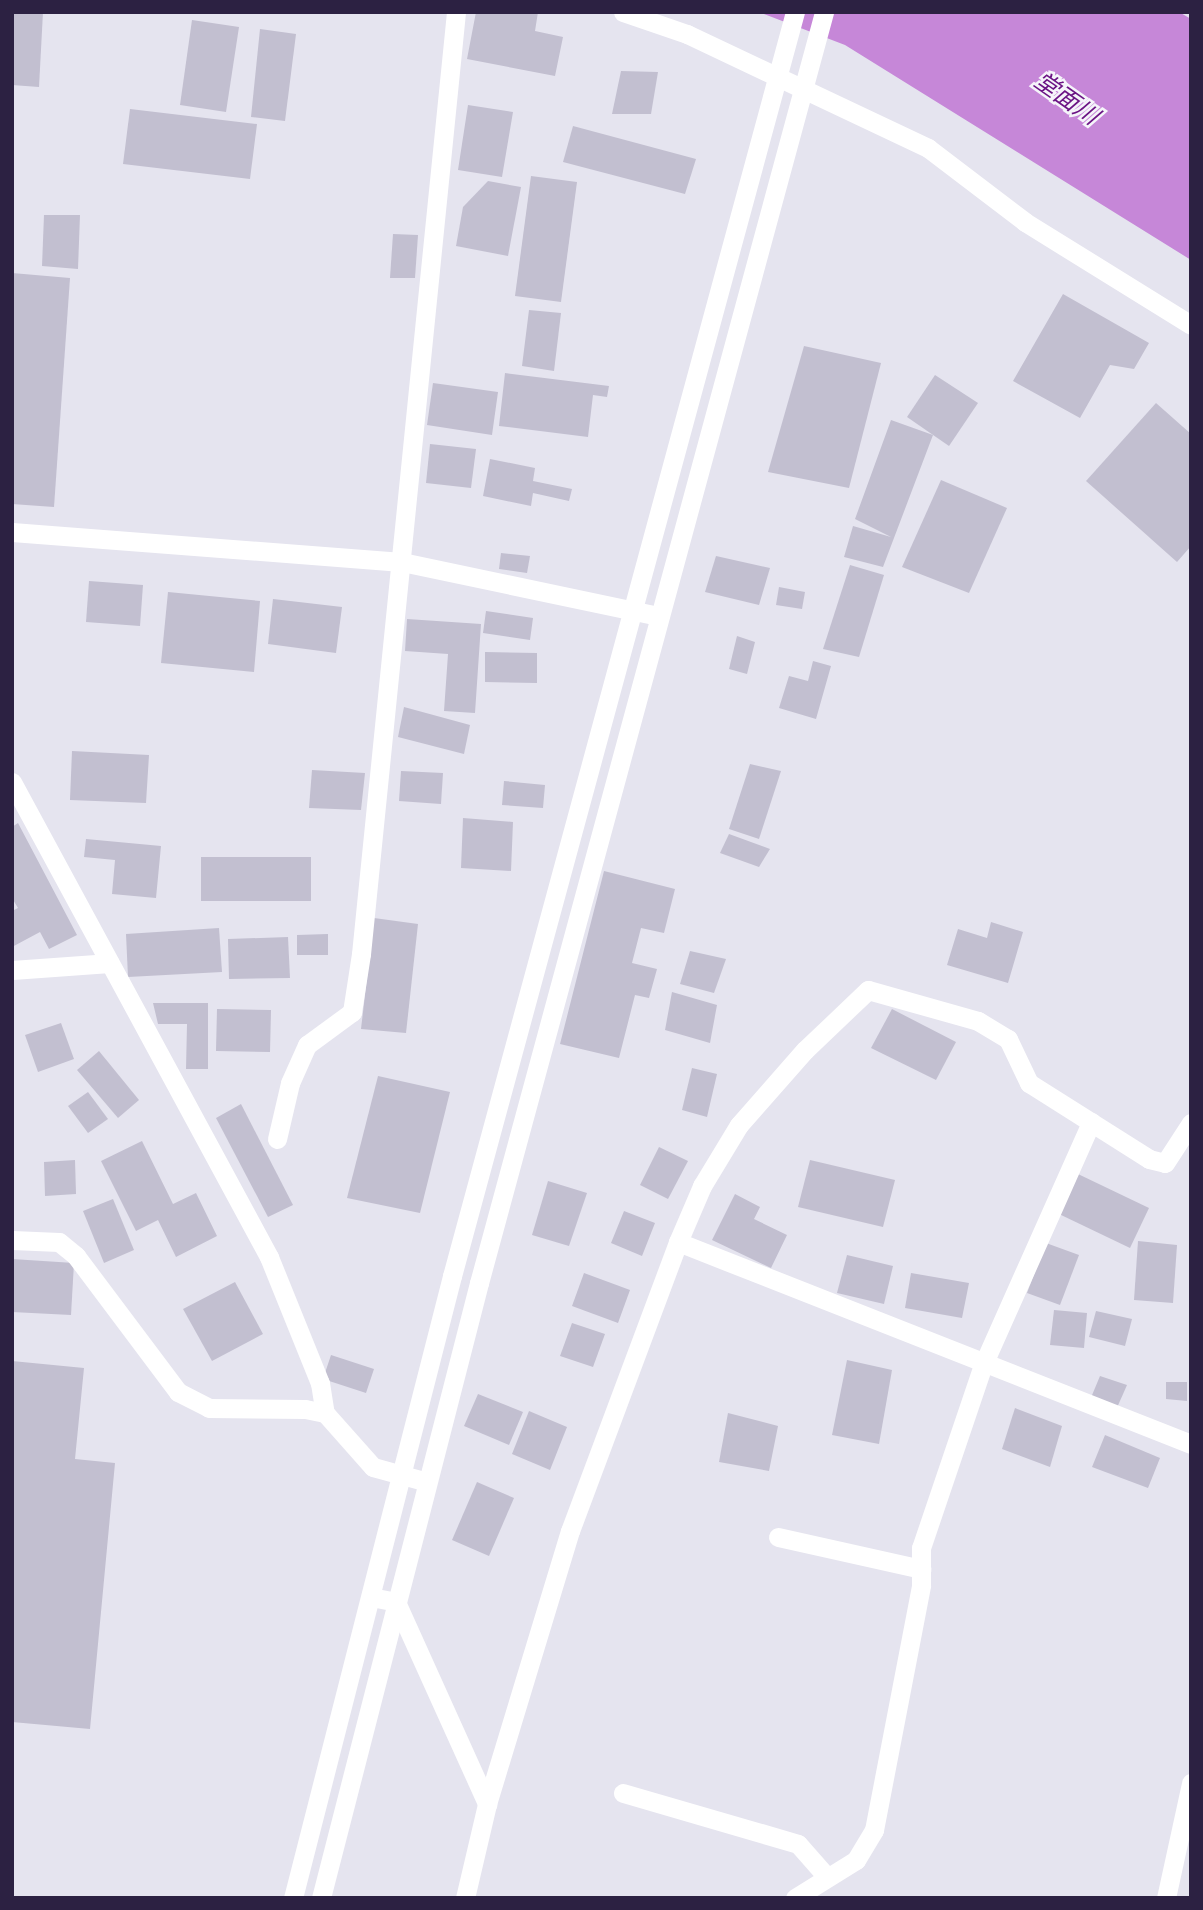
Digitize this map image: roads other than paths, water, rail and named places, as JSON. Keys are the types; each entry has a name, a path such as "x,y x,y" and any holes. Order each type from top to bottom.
{"street":[{"path":"277,1139 290,1083 307,1045 352,1012 402,562 456,12"},
{"path":"622,12 687,34 928,148 1025,222 1191,324"},
{"path":"293,1898 402,1475 632,609 795,12"},
{"path":"321,1898 427,1482 658,616 824,12"},
{"path":"12,532 402,562 658,616"},
{"path":"12,782 269,1257 320,1383 325,1413 373,1467 427,1482"},
{"path":"12,970 110,963"},
{"path":"465,1898 487,1804 570,1531 678,1242 702,1186 739,1125 805,1050 869,990 978,1021 1008,1039 1029,1083 1149,1159 1165,1163 1191,1123"},
{"path":"795,1898 856,1860 874,1830 921,1569 920,1548 983,1365 1091,1122"},
{"path":"12,1240 59,1242 76,1256 178,1392 209,1408 305,1409 325,1413"},
{"path":"678,1242 983,1365 1191,1444"},
{"path":"778,1537 921,1569"},
{"path":"371,1597 396,1602"},
{"path":"396,1602 487,1804"},
{"path":"1166,1898 1191,1783"},
{"path":"623,1793 798,1844 827,1877"}],"water":[{"name":"堂面川","path":"759,12 1179,12 1191,19 1191,260 845,45"}]}
